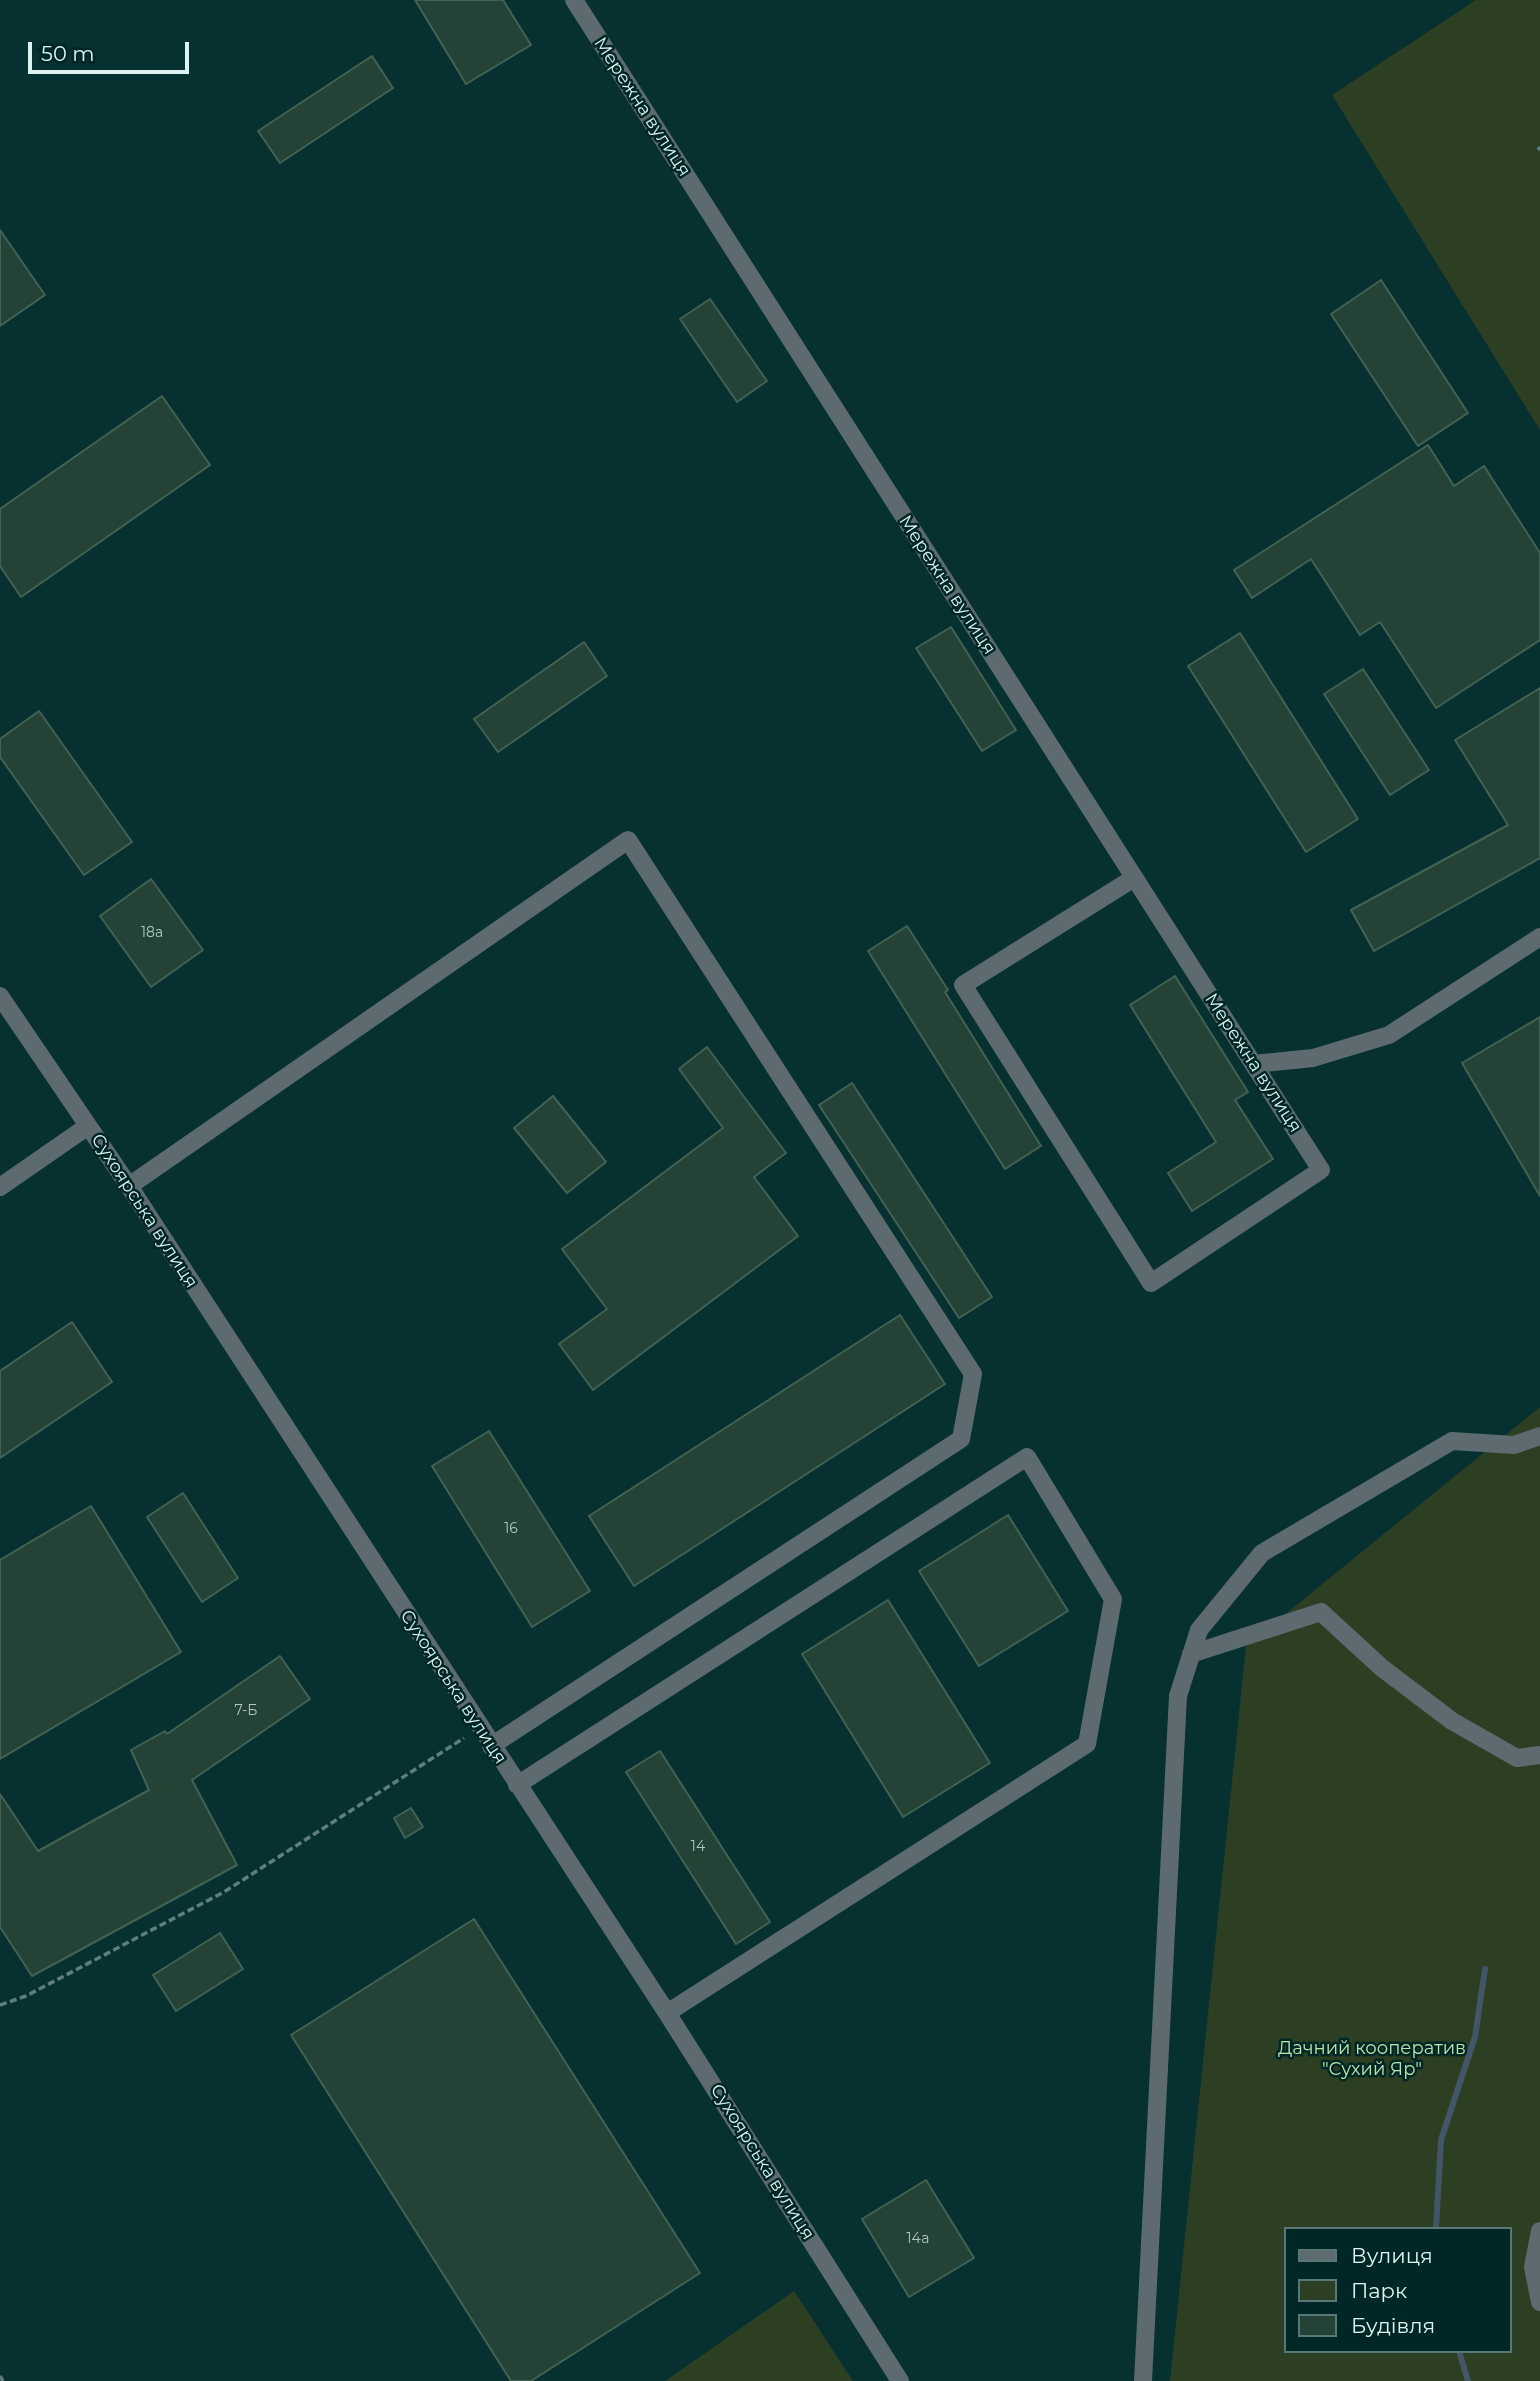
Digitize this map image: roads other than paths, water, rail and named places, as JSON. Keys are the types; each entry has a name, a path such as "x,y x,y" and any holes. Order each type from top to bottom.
{"street":[{"name":"Мережна вулиця","path":"574,0 1321,1170 1151,1283 963,985 1134,878"},
{"path":"129,1186 628,840 973,1374 961,1439 491,1746"},
{"path":"1254,1064 1313,1058 1389,1035 1540,937"},
{"name":"Сухоярська вулиця","path":"0,996 129,1186 667,2013 901,2381"},
{"path":"0,1187 88,1126"},
{"path":"1143,2381 1178,1696 1199,1630 1262,1553 1452,1441 1514,1445 1540,1436"},
{"path":"517,1785 1027,1457 1114,1599 1087,1744 667,2013"},
{"path":"1191,1654 1321,1612 1382,1668 1452,1721 1517,1758 1540,1755"},
{"path":"1540,2231 1532,2266 1540,2302"}],"waterway":[{"path":"1436,2227 1441,2140 1475,2037 1485,1969"},
{"path":"1460,2353 1468,2381"}],"park label":[{"name":"Дачний кооператив \"Сухий Яр\"","path":"1372,2059"}]}
